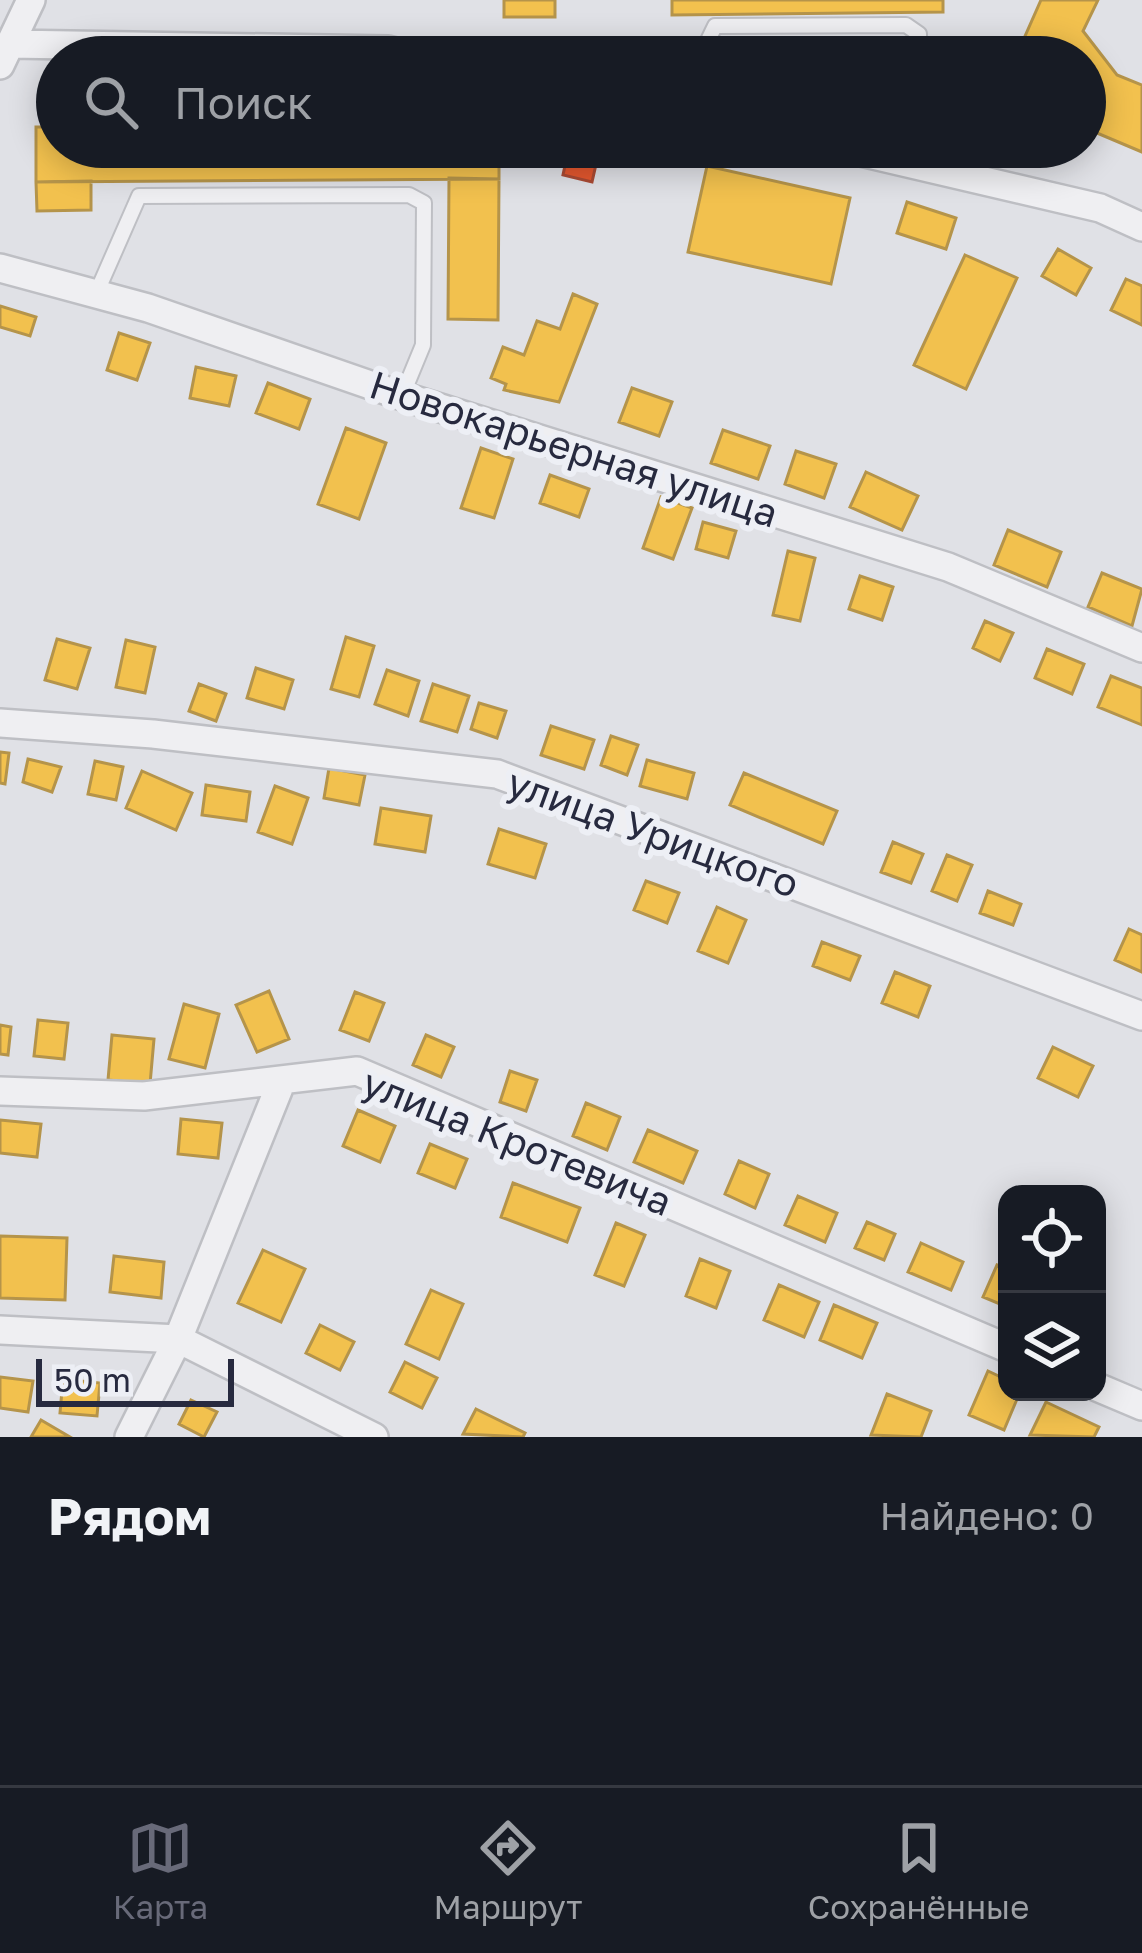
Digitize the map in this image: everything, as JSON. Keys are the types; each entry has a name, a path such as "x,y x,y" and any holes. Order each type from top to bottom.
{"street":[{"path":"31,0 5,55 36,55"},
{"path":"962,168 1100,208 1142,227"},
{"name":"Новокарьерная улица","path":"0,268 96,294 402,396 948,567 1142,648"},
{"name":"улица Урицкого","path":"0,723 496,773 1142,1016"},
{"name":"улица Кротевича","path":"0,1091 144,1096 357,1071 998,1344"},
{"path":"129,1437 178,1339 281,1083"},
{"path":"0,1330 178,1339 374,1437"},
{"path":"1106,1391 1142,1406"}],"lane":[{"path":"710,36 715,26 906,25 919,36"},
{"path":"96,294 139,196 409,195 424,203 423,345 402,396"}],"building: Жильё":[{"path":"504,0 555,0 555,17 504,17"},
{"path":"672,0 943,0 943,12 672,15"},
{"path":"1041,0 1098,0 1083,31 1087,36 1025,36"},
{"path":"1106,61 1117,75 1142,85 1142,152 1106,137"},
{"path":"36,168 499,168 499,179 36,182"},
{"path":"707,168 850,198 831,284 688,252"},
{"path":"449,178 499,179 498,320 448,319"},
{"path":"91,181 91,210 37,211 36,182"},
{"path":"907,202 956,218 946,249 897,233"},
{"path":"1058,249 1091,268 1076,295 1042,276"},
{"path":"965,255 1017,278 966,389 914,365"},
{"path":"1126,279 1142,286 1142,325 1111,310"},
{"path":"573,294 597,304 559,402 504,390 506,384 491,378 503,347 524,355 537,321 560,329"},
{"path":"0,306 36,317 30,336 0,327"},
{"path":"119,333 150,343 137,380 107,370"},
{"path":"196,367 236,376 229,406 190,398"},
{"path":"268,383 310,399 299,429 256,413"},
{"path":"632,388 672,402 659,436 619,422"},
{"path":"346,428 386,443 359,519 318,504"},
{"path":"723,430 770,446 758,479 711,463"},
{"path":"481,448 513,459 494,518 461,508"},
{"path":"796,451 836,464 824,498 785,484"},
{"path":"866,472 918,496 902,530 850,507"},
{"path":"550,475 589,489 579,517 540,503"},
{"path":"661,497 692,508 673,559 643,548"},
{"path":"703,522 736,531 728,558 696,549"},
{"path":"1008,530 1061,552 1047,587 994,565"},
{"path":"788,551 815,558 800,621 773,615"},
{"path":"1102,573 1142,589 1132,626 1088,607"},
{"path":"860,576 893,587 882,620 849,609"},
{"path":"985,621 1013,633 1000,661 973,648"},
{"path":"346,637 374,646 359,697 331,689"},
{"path":"57,639 90,648 77,689 45,680"},
{"path":"126,640 155,647 145,693 116,687"},
{"path":"1047,649 1084,664 1072,694 1035,678"},
{"path":"256,668 293,680 284,709 247,698"},
{"path":"387,670 419,681 408,716 375,704"},
{"path":"1111,676 1142,688 1142,725 1098,707"},
{"path":"199,684 226,694 216,721 189,711"},
{"path":"433,684 469,696 457,732 421,721"},
{"path":"479,703 506,711 497,738 471,729"},
{"path":"551,726 594,740 584,769 541,755"},
{"path":"611,736 638,745 627,775 601,765"},
{"path":"0,752 9,753 5,784 0,783"},
{"path":"28,759 61,767 52,792 23,782"},
{"path":"647,760 694,773 687,799 640,786"},
{"path":"95,761 123,767 116,800 88,794"},
{"path":"329,768 365,775 359,805 324,798"},
{"path":"142,771 192,793 176,830 126,808"},
{"path":"744,773 837,811 823,844 730,805"},
{"path":"206,785 250,792 246,821 202,815"},
{"path":"275,786 308,798 292,844 258,832"},
{"path":"381,808 431,816 425,852 375,844"},
{"path":"499,829 546,844 535,878 488,864"},
{"path":"893,842 923,854 911,883 881,872"},
{"path":"947,855 972,865 957,901 932,891"},
{"path":"646,881 679,893 667,923 634,910"},
{"path":"988,891 1021,904 1013,925 980,913"},
{"path":"717,907 746,920 728,963 698,951"},
{"path":"1129,929 1142,935 1142,972 1115,960"},
{"path":"822,942 860,956 850,980 813,966"},
{"path":"895,972 930,986 918,1017 882,1003"},
{"path":"269,991 289,1039 257,1052 236,1005"},
{"path":"355,992 384,1003 369,1041 340,1030"},
{"path":"184,1004 219,1014 205,1068 169,1059"},
{"path":"38,1020 68,1023 64,1059 34,1056"},
{"path":"0,1025 11,1027 8,1055 0,1054"},
{"path":"112,1035 154,1039 150,1084 108,1080"},
{"path":"426,1035 454,1047 441,1077 413,1065"},
{"path":"1053,1047 1093,1066 1078,1097 1038,1078"},
{"path":"510,1071 537,1080 526,1111 500,1102"},
{"path":"586,1103 620,1117 607,1150 573,1136"},
{"path":"358,1110 395,1126 380,1162 343,1146"},
{"path":"181,1119 222,1123 218,1158 178,1154"},
{"path":"0,1120 41,1124 37,1157 0,1153"},
{"path":"648,1130 697,1151 683,1183 634,1162"},
{"path":"430,1144 467,1159 455,1188 418,1173"},
{"path":"739,1161 769,1174 755,1208 725,1194"},
{"path":"513,1183 580,1208 567,1242 501,1217"},
{"path":"798,1196 837,1213 825,1242 785,1225"},
{"path":"867,1222 895,1234 884,1260 855,1248"},
{"path":"616,1223 645,1235 624,1286 595,1275"},
{"path":"0,1236 67,1238 65,1300 0,1298"},
{"path":"921,1243 963,1262 951,1290 908,1272"},
{"path":"263,1250 305,1269 281,1322 238,1303"},
{"path":"114,1256 164,1262 161,1298 110,1292"},
{"path":"700,1259 730,1271 716,1308 686,1296"},
{"path":"997,1265 998,1265 998,1303 983,1297"},
{"path":"779,1285 819,1302 804,1337 764,1320"},
{"path":"431,1290 463,1304 439,1359 406,1344"},
{"path":"834,1305 877,1323 862,1358 820,1340"},
{"path":"320,1325 354,1342 340,1370 306,1353"},
{"path":"405,1362 437,1378 422,1408 390,1392"},
{"path":"988,1371 998,1376 998,1401 1016,1401 1004,1430 969,1415"},
{"path":"0,1377 33,1381 28,1412 0,1408"},
{"path":"63,1379 100,1383 97,1416 60,1413"},
{"path":"887,1394 931,1411 921,1437 871,1435"},
{"path":"191,1400 217,1412 204,1437 179,1424"},
{"path":"1046,1402 1099,1427 1094,1437 1030,1435"},
{"path":"476,1409 525,1433 523,1437 463,1434"},
{"path":"41,1420 70,1437 31,1437"}],"building: Торговля":[{"path":"564,168 595,168 592,182 563,175"}]}
